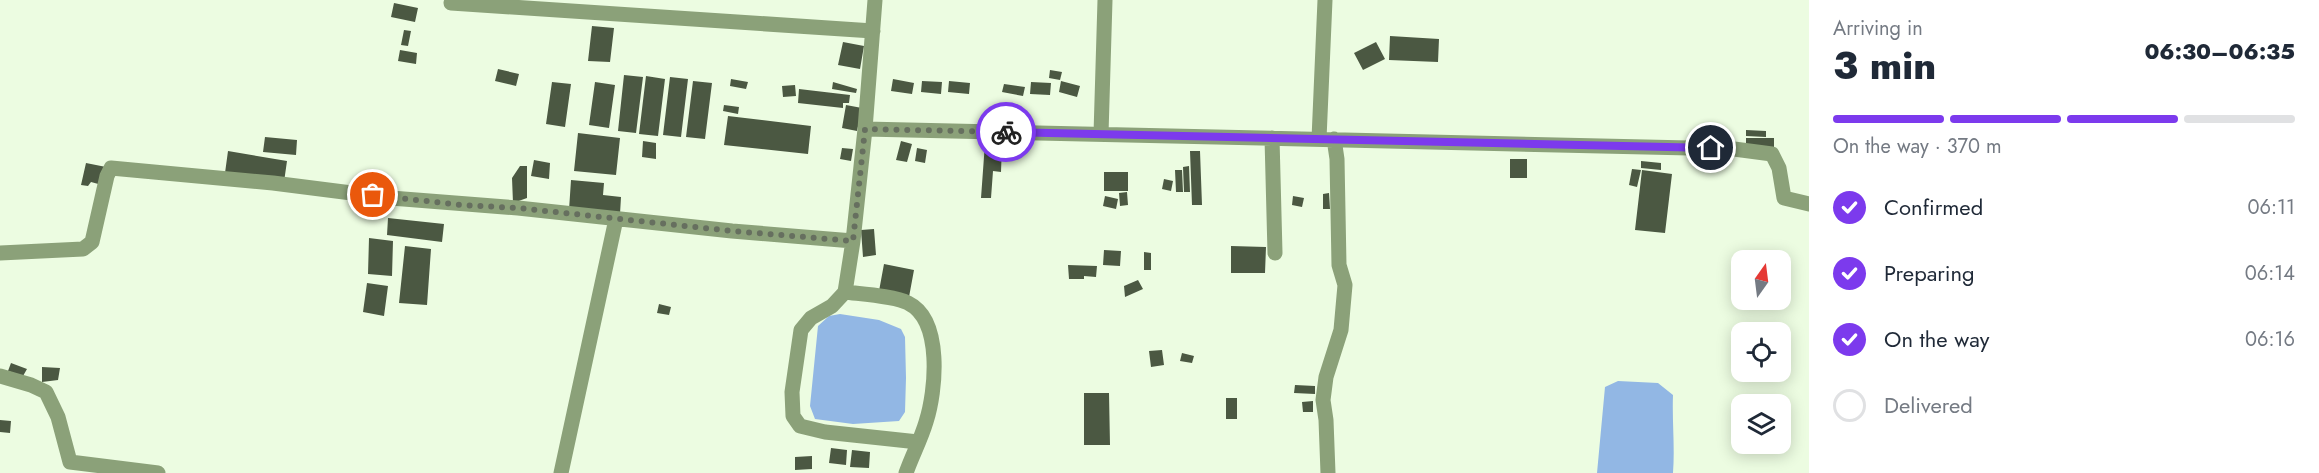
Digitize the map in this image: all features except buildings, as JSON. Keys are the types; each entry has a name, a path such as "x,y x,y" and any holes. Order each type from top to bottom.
{"street":[{"path":"875,0 865,129 845,292 831,306 811,318 801,330 792,392 793,416 800,426 825,432 918,442"},
{"path":"1101,134 1105,0"},
{"path":"1325,0 1327,139 1337,159 1339,265 1345,285 1341,330 1326,377 1323,400 1328,473"},
{"path":"451,3 873,32"},
{"path":"865,129 1734,149 1772,154 1779,168 1784,198 1809,204"},
{"path":"1272,138 1275,253"},
{"path":"0,253 82,249 92,242 107,176 111,168 273,183 402,199 853,241"},
{"path":"561,473 616,219"},
{"path":"845,292 906,301 920,310 931,334 935,369 927,420 906,473"},
{"path":"0,376 46,392 58,417 70,462 124,471 158,473"}],"water":[{"path":"840,314 879,320 901,329 905,337 906,378 905,412 899,421 853,424 815,419 810,406 818,326 829,316"},
{"path":"1618,381 1658,383 1673,395 1673,473 1597,473 1605,387"}],"way so far":[{"path":"373,195 853,241 865,129 1006,132"}],"route":[{"path":"1006,132 1711,148"}]}
